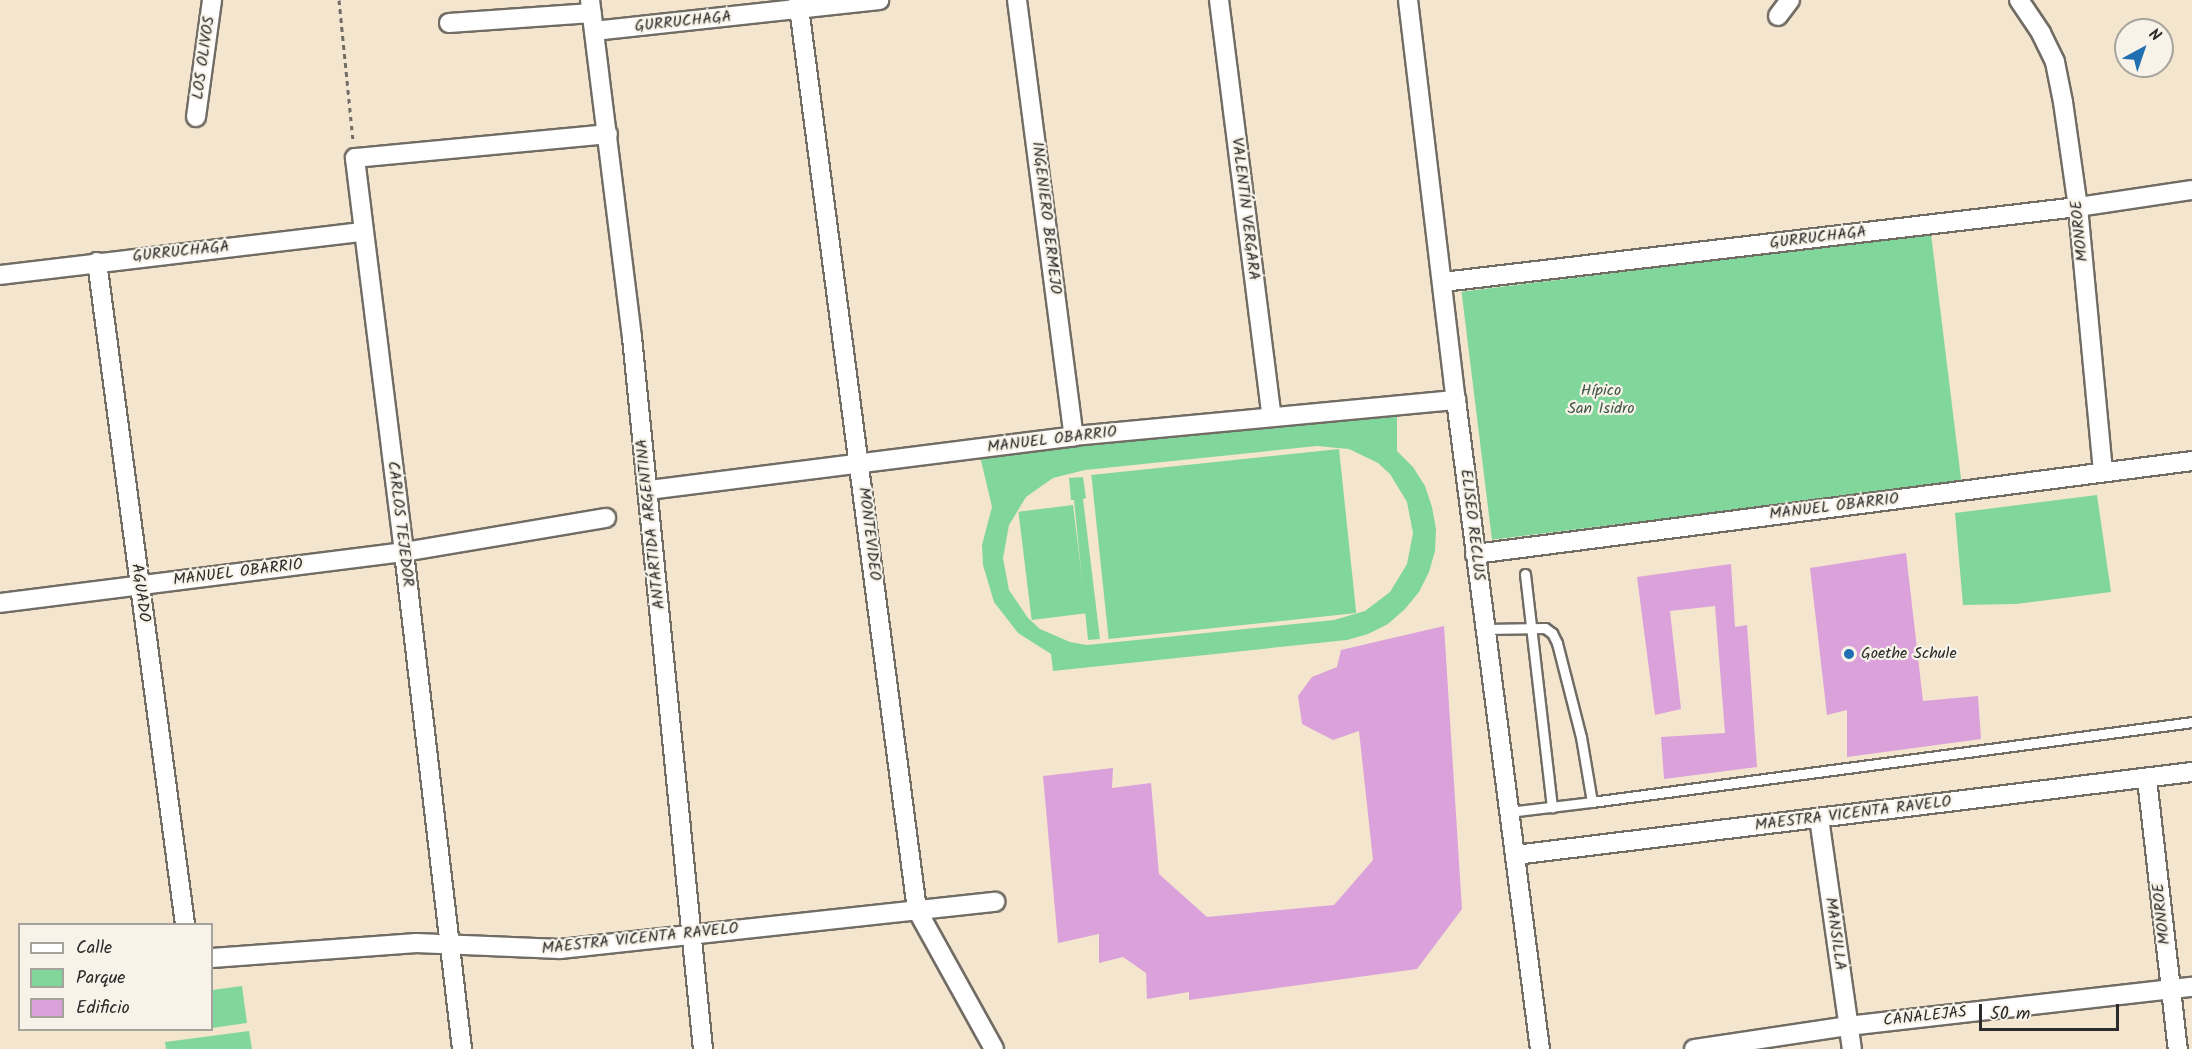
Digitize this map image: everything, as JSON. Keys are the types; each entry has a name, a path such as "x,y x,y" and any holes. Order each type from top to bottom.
{"street":[{"name":"LOS OLIVOS","path":"196,117 212,0"},
{"name":"GURRUCHAGA","path":"594,31 798,4 879,0"},
{"name":"INGENIERO BERMEJO","path":"1017,0 1074,436"},
{"name":"VALENTÍN VERGARA","path":"1219,0 1272,417"},
{"name":"ELISEO RECLUS","path":"1408,0 1475,554 1540,1049"},
{"path":"1778,16 1790,0"},
{"name":"MONROE","path":"2019,0 2041,33 2055,62 2078,207 2103,472"},
{"name":"MONTEVIDEO","path":"798,4 917,910 994,1049"},
{"path":"449,23 591,6"},
{"name":"ANTÁRTIDA ARGENTINA","path":"591,6 649,490 690,934 703,1049"},
{"path":"355,158 608,134"},
{"name":"CARLOS TEJEDOR","path":"355,158 462,1049"},
{"name":"GURRUCHAGA","path":"1443,282 2078,207 2192,190"},
{"name":"GURRUCHAGA","path":"0,275 363,232"},
{"name":"AGUADO","path":"97,262 138,585 185,923"},
{"name":"MANUEL OBARRIO","path":"649,490 1074,436 1456,400"},
{"name":"MANUEL OBARRIO","path":"1475,554 2192,461"},
{"name":"MANUEL OBARRIO","path":"0,603 404,552 606,518"},
{"name":"MAESTRA VICENTA RAVELO","path":"1515,855 2192,772"},
{"name":"MONROE","path":"2147,778 2178,1049"},
{"name":"MANSILLA","path":"1819,818 1852,1049"},
{"name":"MAESTRA VICENTA RAVELO","path":"213,958 395,944 560,949 995,902"},
{"name":"CANALEJAS","path":"1694,1049 1848,1026 2192,987"}],"lane":[{"path":"1525,574 1552,807"},
{"path":"1485,629 1532,627 1545,628 1552,633 1557,643 1581,737 1592,802"},
{"path":"1509,812 2192,722"}],"path":[{"path":"339,0 355,158"}],"green space":[{"name":"Hípico San Isidro","path":"1931,234 1961,482 1492,540 1462,292"},
{"path":"1397,412 1397,451 1413,467 1425,486 1436,529 1435,551 1429,572 1419,592 1388,624 1368,634 1347,640 1053,671 1051,654 1018,633 994,602 983,565 982,545 992,507 980,456","holes":["1317,446 1349,449 1378,463 1390,474 1407,502 1413,533 1407,564 1390,592 1365,611 1334,620 1087,645 1070,642 1040,629 1028,618 1009,590 1003,558 1009,525 1026,497 1053,478 1085,470"]},
{"path":"1339,449 1356,613 1109,639 1091,475"},
{"path":"1083,477 1086,498 1083,499 1100,639 1088,640 1074,500 1071,500 1069,478"},
{"path":"2097,495 2111,592 2016,604 1963,605 1955,513"},
{"path":"1073,505 1086,613 1032,620 1018,512"},
{"path":"242,986 247,1023 213,1028 213,990"},
{"path":"249,1031 252,1049 166,1049 165,1042"}],"building":[{"path":"1906,553 1923,701 1978,696 1981,739 1847,757 1847,710 1827,715 1810,568"},
{"path":"1731,564 1735,627 1747,625 1757,767 1664,779 1661,737 1725,733 1715,606 1670,611 1681,709 1655,715 1637,577"},
{"path":"1444,626 1462,909 1417,969 1189,1000 1189,992 1147,999 1146,973 1123,957 1099,963 1099,934 1058,943 1043,776 1113,768 1112,788 1151,783 1159,874 1207,917 1334,905 1373,860 1359,731 1333,740 1302,724 1298,696 1312,677 1337,667 1341,650"}],"place":[{"name":"Goethe Schule","path":"1849,654"}]}
